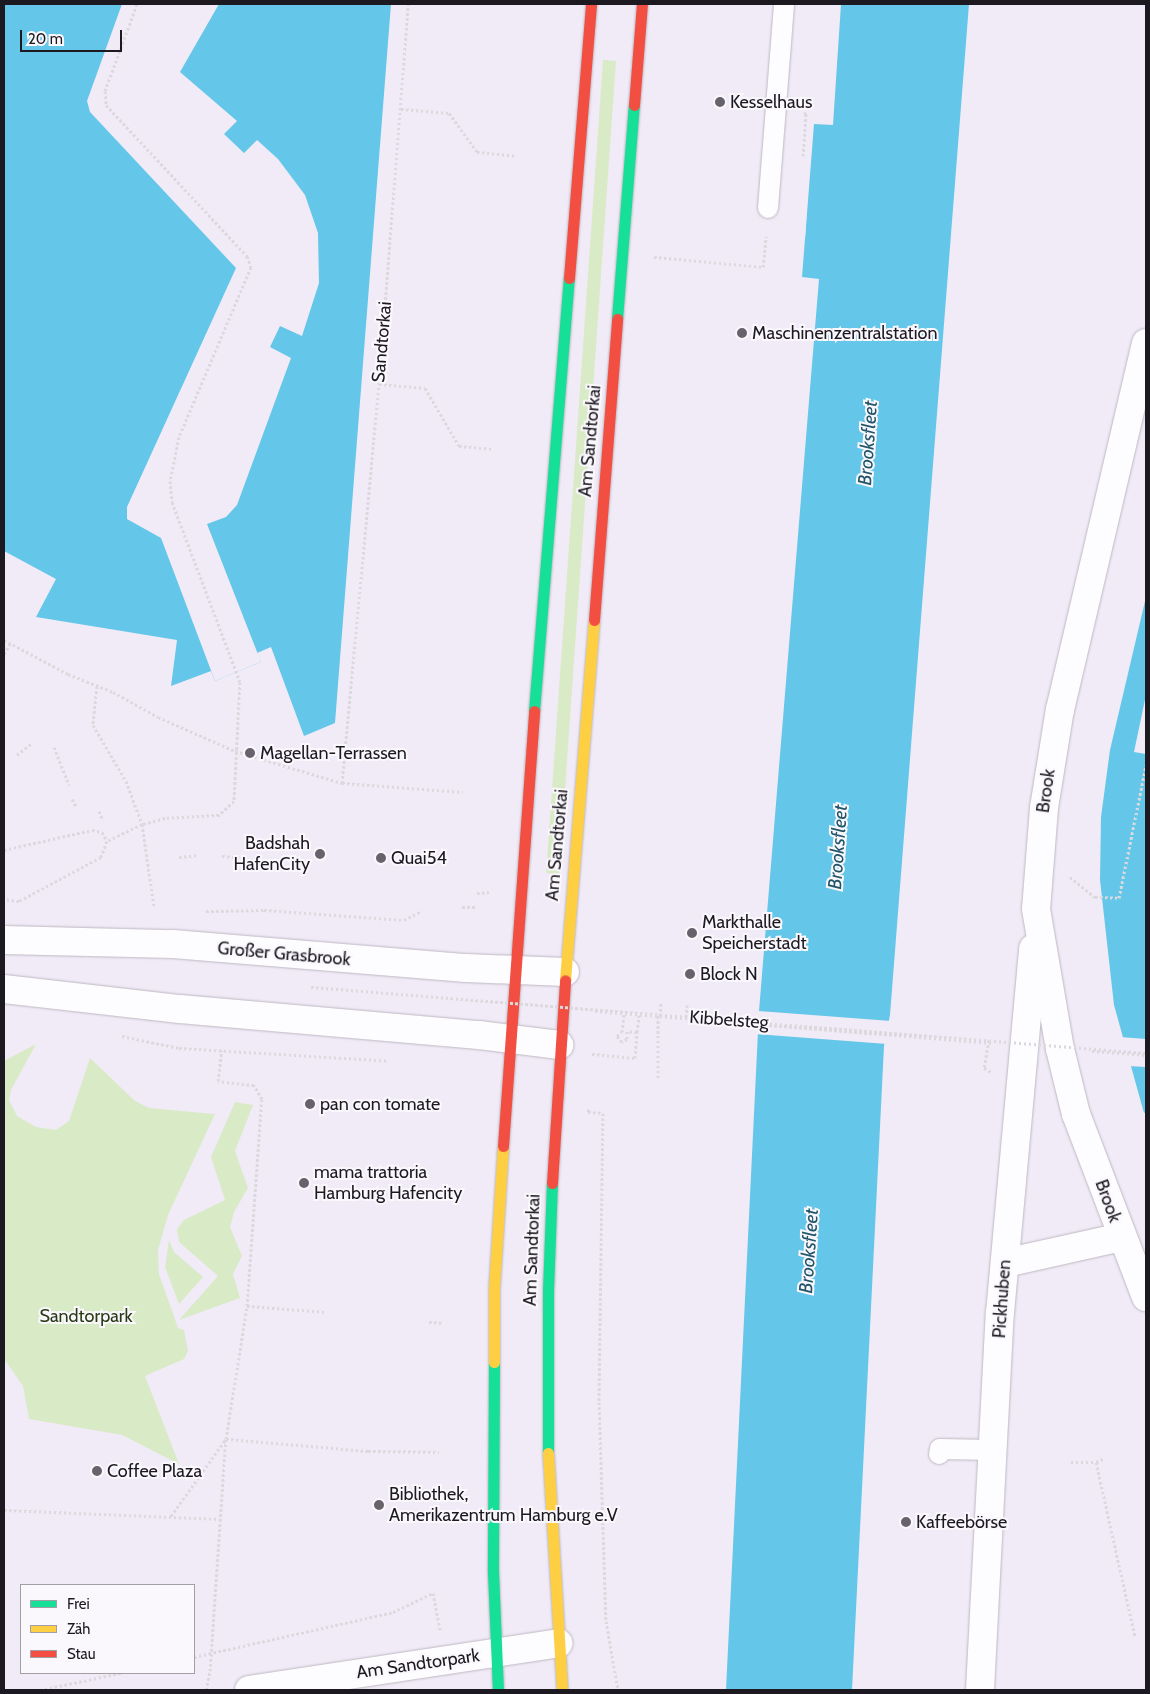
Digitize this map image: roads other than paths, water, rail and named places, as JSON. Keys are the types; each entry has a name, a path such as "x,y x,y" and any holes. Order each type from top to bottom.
{"main road":[{"name":"Am Sandtorkai","path":"498,1690 493,1572 494,1288 513,971 591,4"},
{"name":"Am Sandtorkai","path":"562,1690 548,1476 548,1313 559,1045 642,4"}],"street":[{"name":"Brook","path":"1146,343 1054,742 1044,808 1036,909 1076,1114 1121,1237 1146,1297"},
{"name":"Pickhuben","path":"980,1690 1005,1263 1036,909"},
{"name":"Großer Grasbrook","path":"4,940 173,944 513,971 565,972"},
{"path":"4,989 180,1009 508,1038 559,1045"},
{"name":"Brook","path":"1005,1263 1121,1237"},
{"name":"Am Sandtorpark","path":"249,1690 446,1658 497,1654 558,1643"}],"lane":[{"path":"768,208 784,4"},
{"path":"939,1454 940,1449 993,1450"}],"water":[{"path":"4,4 391,4 335,723 304,736 271,647 257,653 261,662 215,681 211,671 171,686 177,640 36,617 56,579 4,551"},
{"name":"Brooksfleet","path":"841,4 969,4 890,1015 884,1046 852,1690 726,1690 759,1011 819,279 802,277 814,124 833,125"},
{"path":"1146,597 1146,1112 1144,1113 1114,1005 1100,880 1101,817 1110,750"}],"place":[{"name":"Kesselhaus","path":"720,102"},
{"name":"Maschinenzentralstation","path":"742,333"},
{"name":"Magellan-Terrassen","path":"250,753"},
{"name":"Badshah HafenCity","path":"320,854"},
{"name":"Quai54","path":"381,858"},
{"name":"Markthalle Speicherstadt","path":"692,933"},
{"name":"Block N","path":"690,974"},
{"name":"pan con tomate","path":"310,1104"},
{"name":"mama trattoria Hamburg Hafencity","path":"304,1183"},
{"name":"Coffee Plaza","path":"97,1471"},
{"name":"Bibliothek, Amerikazentrum Hamburg e.V","path":"379,1505"},
{"name":"Kaffeebörse","path":"906,1522"}],"park label":[{"name":"Sandtorpark","path":"86,1316"}]}
